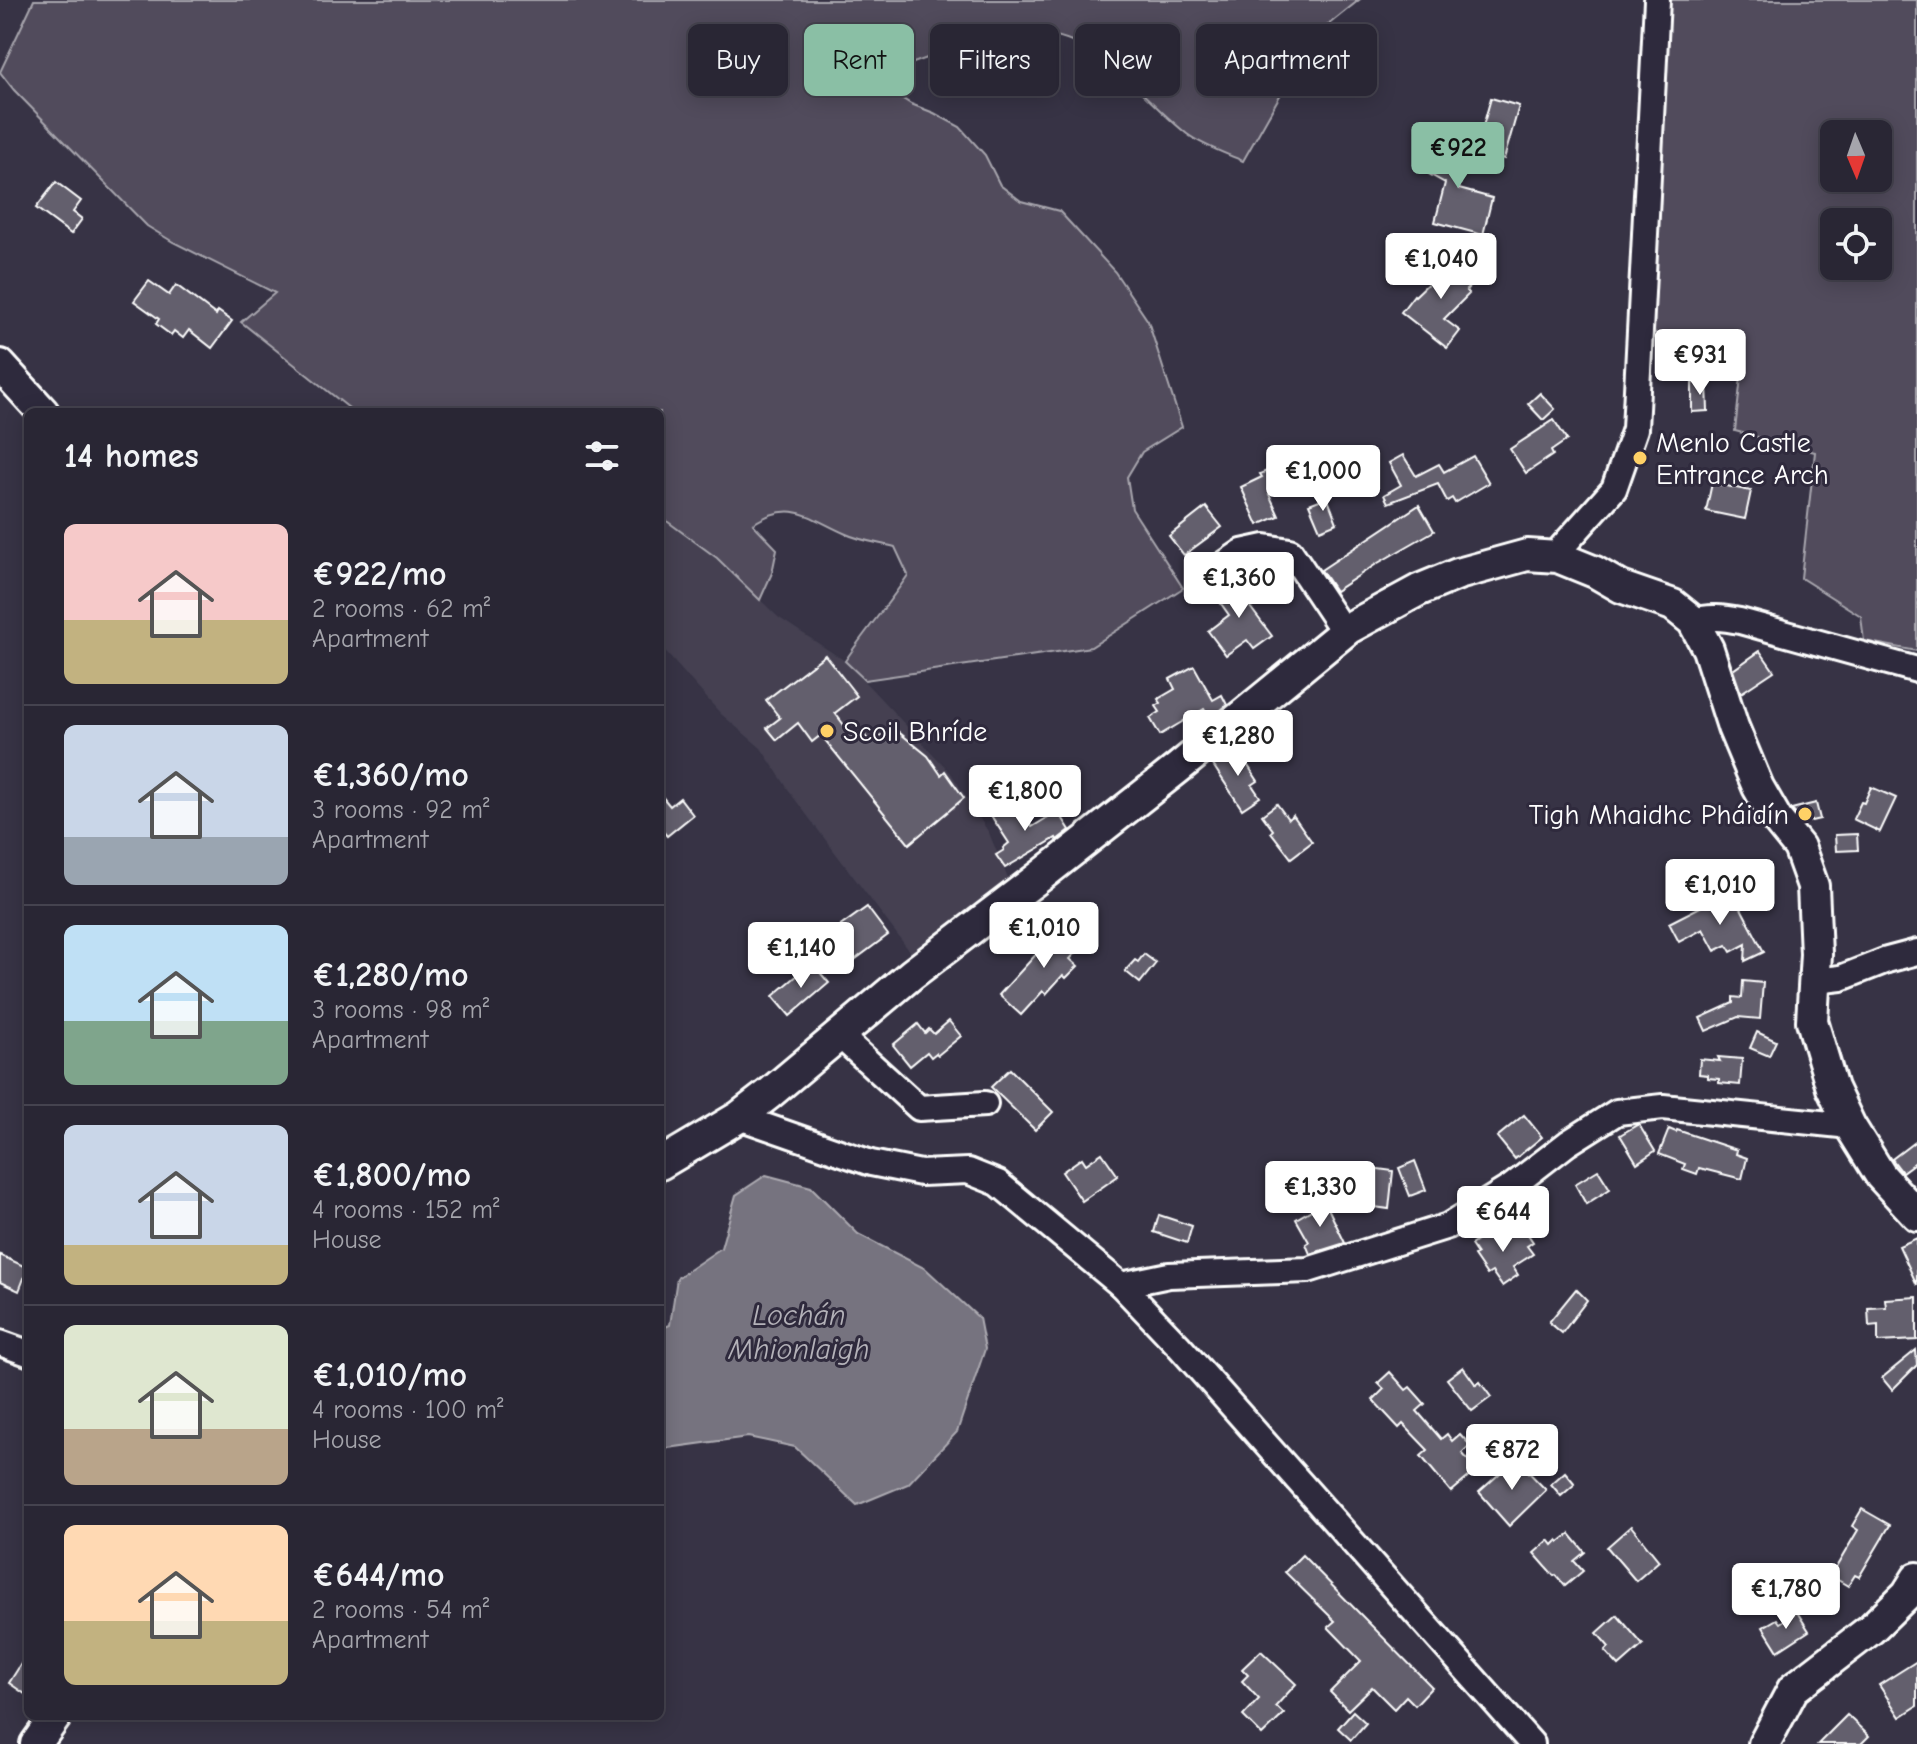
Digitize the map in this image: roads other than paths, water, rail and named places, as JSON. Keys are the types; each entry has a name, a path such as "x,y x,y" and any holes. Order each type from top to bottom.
{"street":[{"path":"1558,557 1562,547 1614,489 1635,429 1657,0"},
{"path":"0,365 39,408"},
{"path":"1210,574 1242,552 1265,547 1290,551 1344,632"},
{"path":"664,1162 739,1117 912,974 1042,875 1344,632 1419,590 1458,574 1527,555 1558,557 1621,587 1673,605 1693,621 1708,649 1733,727 1758,787 1777,820 1799,847 1813,886 1816,954 1812,1021 1832,1088 1850,1126 1881,1176 1917,1215"},
{"path":"1693,621 1719,617 1740,621 1917,670"},
{"path":"1815,981 1841,978 1917,952"},
{"path":"839,1035 919,1108 985,1104"},
{"path":"1121,1285 1169,1275 1308,1270 1448,1226 1511,1187 1568,1143 1617,1112 1663,1107 1850,1126"},
{"path":"739,1117 871,1163 921,1173 968,1171 998,1183 1121,1285 1189,1356 1532,1744"},
{"path":"0,1343 24,1352"},
{"path":"1764,1744 1793,1689 1871,1629 1907,1594 1917,1578"},
{"path":"36,1744 53,1720"}],"water":[{"name":"Lochán Mhionlaigh","path":"766,1175 811,1187 858,1234 926,1269 979,1318 985,1349 957,1432 908,1484 857,1505 795,1447 748,1437 664,1448 664,1327 670,1325 677,1278 721,1248 736,1195"}],"place":[{"name":"Menlo Castle Entrance Arch","path":"1640,458"},
{"name":"Scoil Bhríde","path":"827,731"},
{"name":"Tigh Mhaidhc Pháidín","path":"1805,814"}]}
